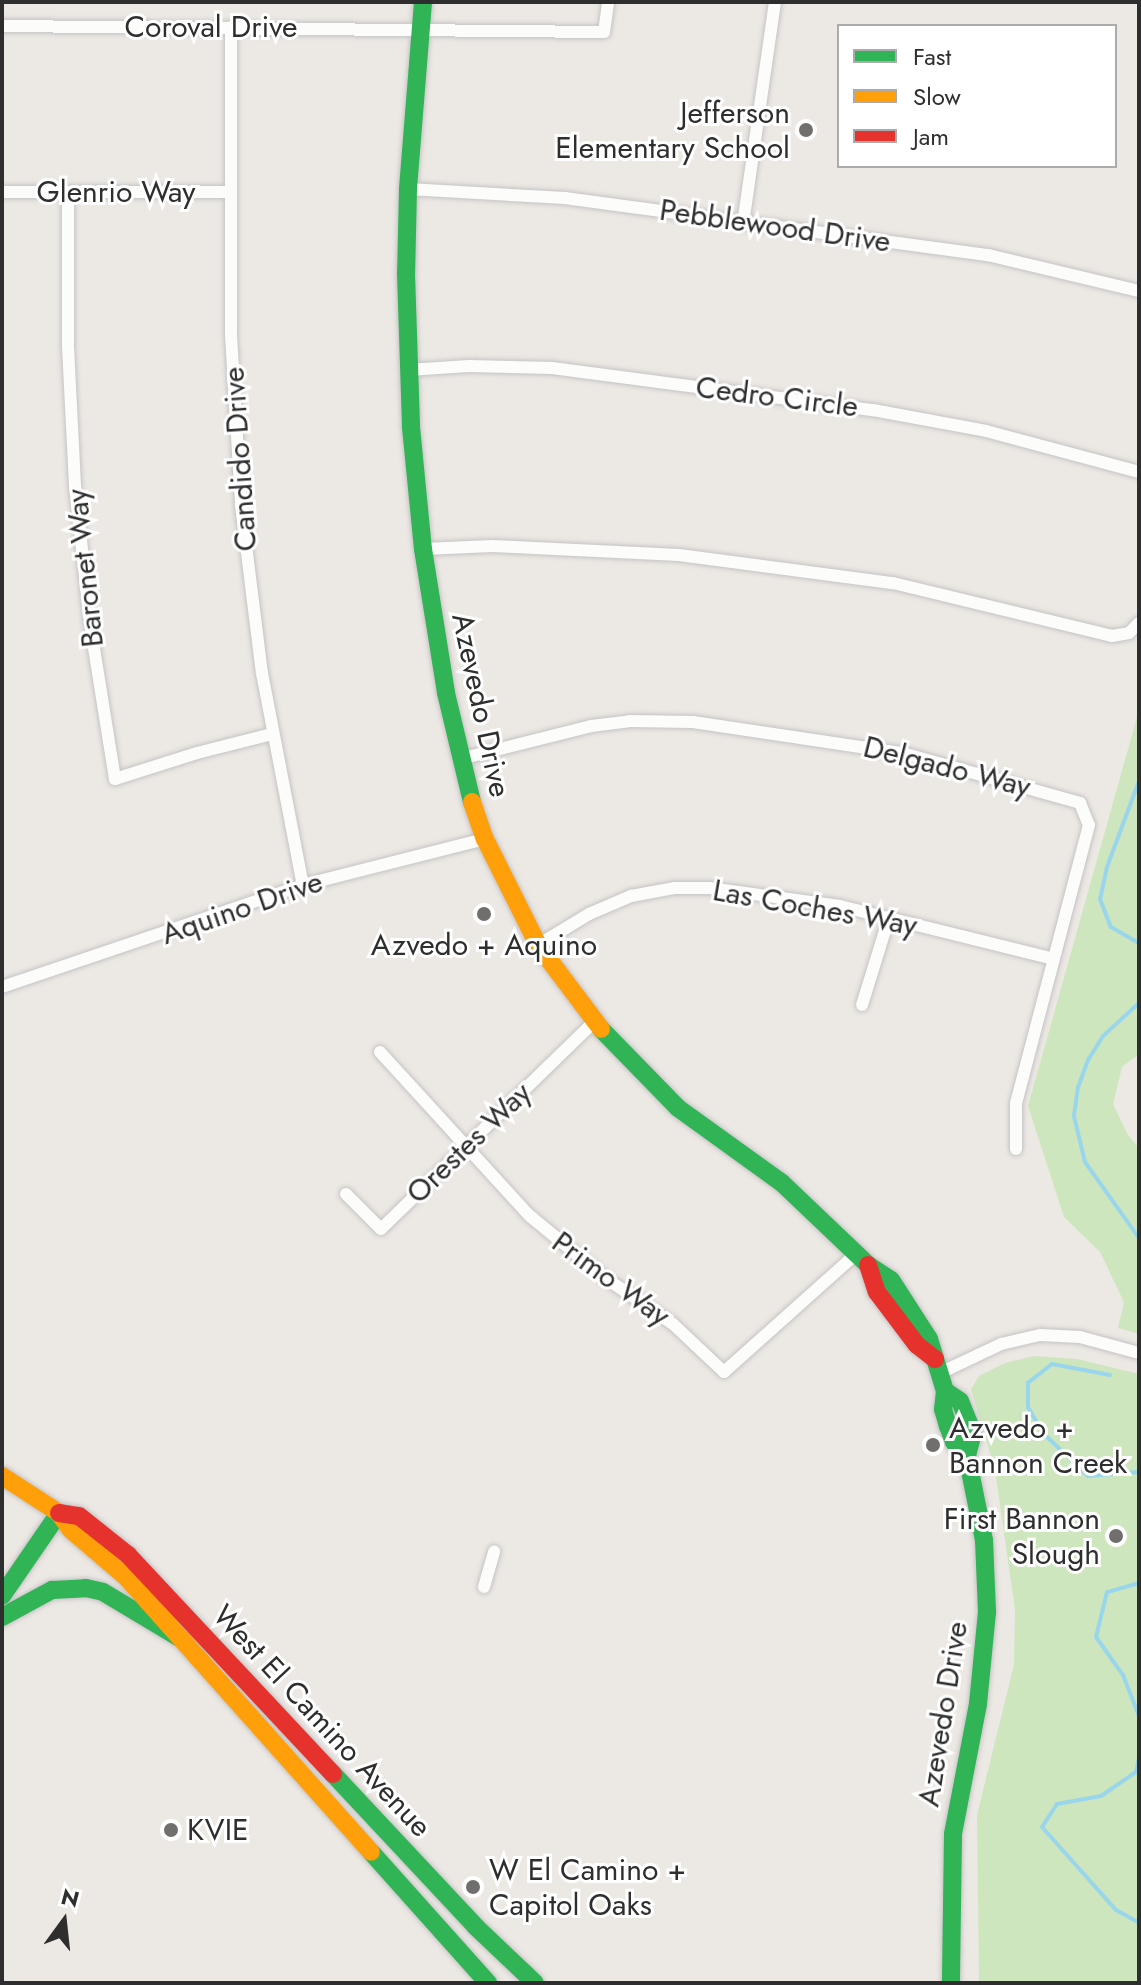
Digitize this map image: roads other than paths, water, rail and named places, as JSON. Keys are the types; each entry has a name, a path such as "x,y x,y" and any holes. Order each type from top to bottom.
{"main road":[{"name":"Azevedo Drive","path":"423,2 408,189 408,370 423,549 460,759 485,839 538,945 593,1023 678,1108 782,1183 862,1259 891,1280 929,1339 940,1374 960,1401 973,1433 967,1456 984,1540 987,1612 978,1704 953,1834 951,1983"},
{"name":"West El Camino Avenue","path":"2,1476 59,1513 71,1530 126,1577 488,1983"},
{"name":"West El Camino Avenue","path":"59,1513 79,1516 128,1555 447,1896 535,1983"},
{"path":"2,1596 59,1513"},
{"path":"2,1617 52,1590 86,1588 103,1592 180,1638"}],"street":[{"name":"Coroval Drive","path":"2,26 604,32 608,2"},
{"path":"743,224 775,2"},
{"name":"Candido Drive","path":"231,27 232,349 241,505 249,589 272,734 303,885"},
{"name":"Pebblewood Drive","path":"408,189 565,198 988,255 1139,291"},
{"name":"Glenrio Way","path":"2,192 231,192"},
{"name":"Baronet Way","path":"68,192 68,347 75,485 90,623 115,779 208,749 272,734"},
{"name":"Cedro Circle","path":"408,370 482,365 552,368 873,410 986,431 1139,472"},
{"path":"423,549 493,546 679,555 893,583 1112,636 1129,633 1139,623"},
{"name":"Delgado Way","path":"460,759 591,726 642,721 693,722 906,754 1071,798 1084,808 1089,825 1016,1103 1016,1149"},
{"name":"Aquino Drive","path":"2,987 303,885 485,839"},
{"name":"Las Coches Way","path":"538,945 610,904 675,888 709,888 796,899 889,918 1054,959"},
{"path":"862,1005 889,918"},
{"name":"Orestes Way","path":"346,1194 381,1229 593,1023"},
{"name":"Primo Way","path":"380,1052 530,1216 566,1248 673,1324 724,1372 862,1259"},
{"path":"940,1374 1001,1344 1040,1335 1080,1337 1139,1353"},
{"path":"484,1587 494,1551"}],"waterway":[{"path":"1139,781 1107,867 1100,899 1111,927 1139,943"},
{"path":"1139,1003 1103,1036 1088,1060 1078,1087 1074,1116 1085,1162 1139,1238"},
{"path":"1110,1375 1052,1364 1028,1383 1028,1407 1043,1433 1088,1476 1139,1472"},
{"path":"1139,1583 1107,1592 1096,1637 1123,1675 1139,1716"},
{"path":"1139,1758 1136,1772 1101,1796 1057,1804 1042,1827 1116,1910 1139,1923"}],"place":[{"name":"Jefferson Elementary School","path":"806,130"},
{"name":"Azvedo + Aquino","path":"484,914"},
{"name":"Azvedo + Bannon Creek","path":"933,1445"},
{"name":"First Bannon Slough","path":"1116,1536"},
{"name":"KVIE","path":"171,1830"},
{"name":"W El Camino + Capitol Oaks","path":"473,1887"}]}
